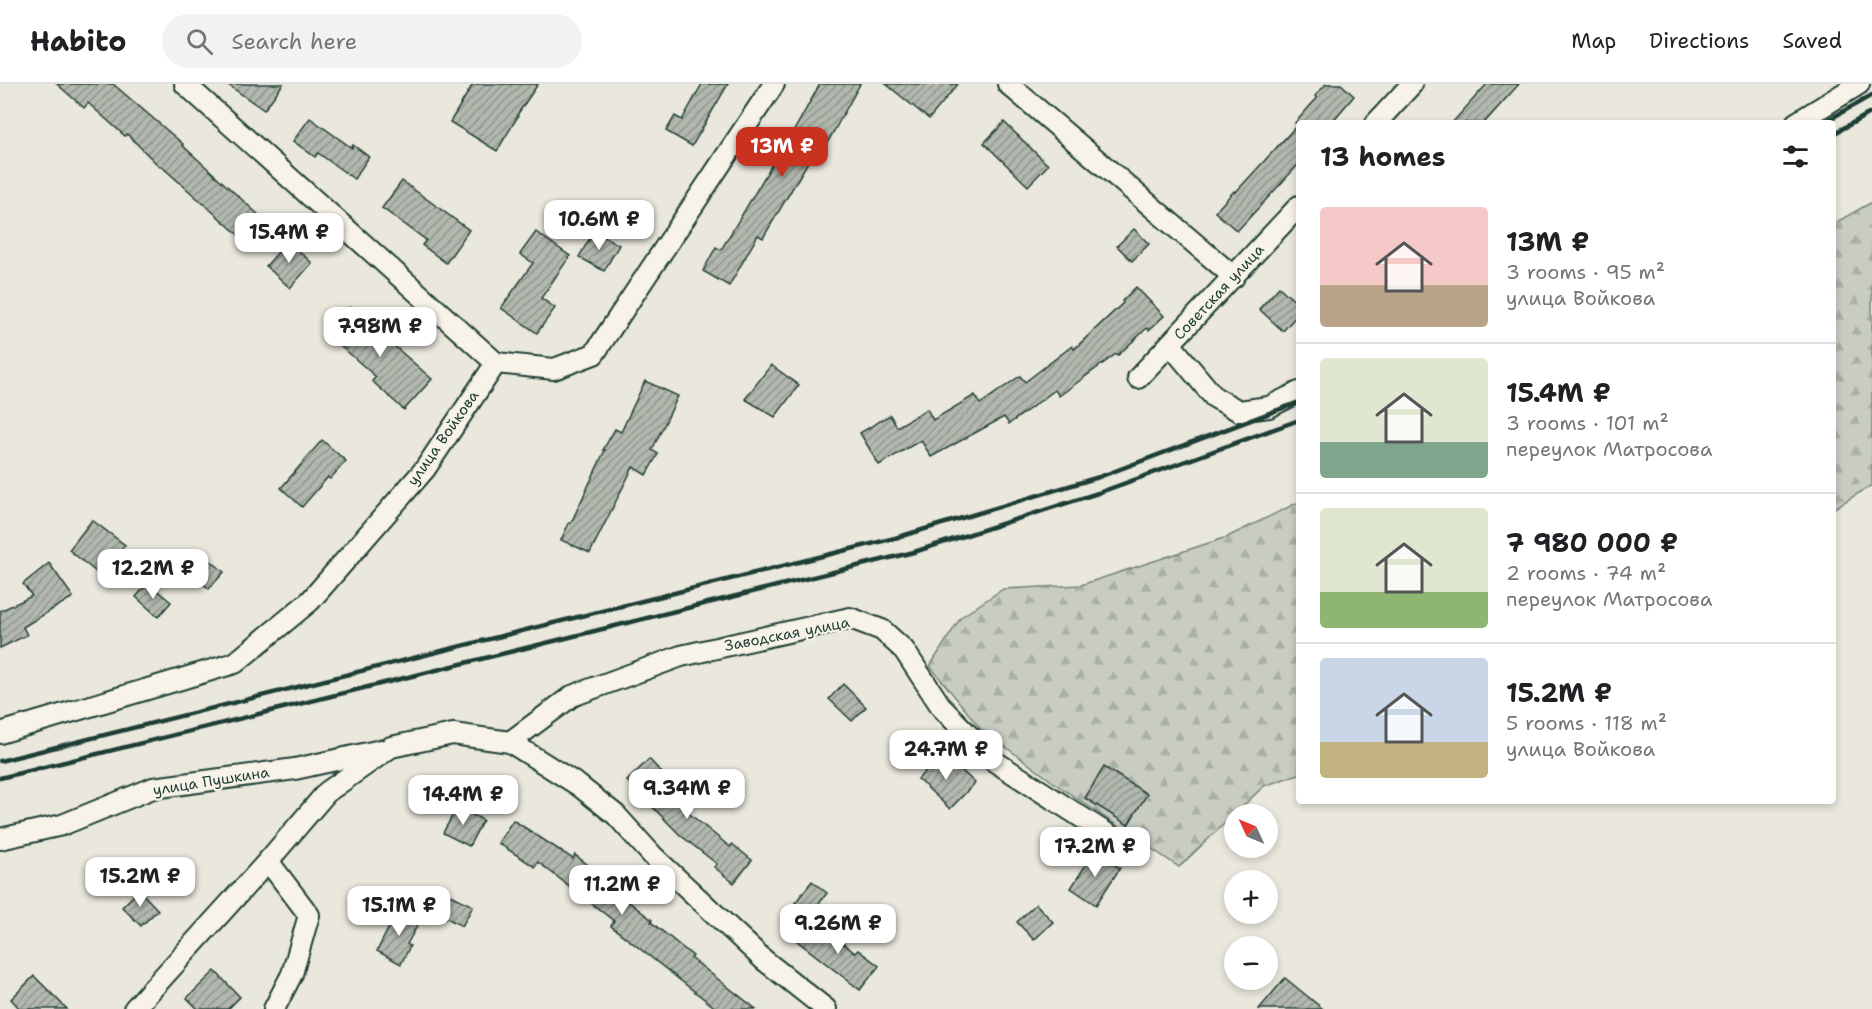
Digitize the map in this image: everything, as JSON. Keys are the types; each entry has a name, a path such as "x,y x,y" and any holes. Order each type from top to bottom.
{"street":[{"path":"185,84 496,363 554,369 594,354 774,84"},
{"path":"1008,84 1234,277"},
{"path":"1379,120 1412,84"},
{"path":"1801,120 1859,84"},
{"name":"Советская улица","path":"1138,378 1296,209"},
{"path":"1170,344 1214,398 1239,411 1269,407 1296,394"},
{"name":"улица Войкова","path":"0,733 235,663 310,601 425,469 496,363"},
{"name":"Заводская улица","path":"510,742 572,696 681,656 850,618 882,630 904,650 942,708 994,761 1109,835"},
{"path":"134,1009 327,792 391,747 453,734 510,742 578,785 616,815 653,856 756,952 826,1009"},
{"name":"улица Пушкина","path":"0,839 62,825 153,788 295,769 391,747"},
{"path":"268,861 309,915 292,974 274,1009"}],"green space":[{"path":"1872,202 1872,485 1836,507 1836,222"},
{"path":"1296,503 1296,775 1264,786 1245,804 1224,804 1224,824 1179,867 1057,785 980,728 930,666 961,617 1003,589 1081,585 1227,537"}],"building":[{"path":"57,84 113,84 183,144 261,217 242,238 160,167 127,134 125,136 88,103 84,108"},
{"path":"227,84 283,84 264,110"},
{"path":"473,84 538,84 497,151 450,122"},
{"path":"702,84 728,84 692,146 666,131 675,116 682,120"},
{"path":"820,84 860,84 824,149 818,145 763,238 758,235 729,286 703,271 716,247 721,250 780,151 782,152"},
{"path":"886,84 958,84 929,119"},
{"path":"1326,84 1341,84 1354,96 1334,120 1298,120"},
{"path":"1487,84 1519,84 1487,120 1455,120"},
{"path":"310,118 352,148 353,145 369,157 354,179 318,153 315,157 293,141"},
{"path":"1004,122 1048,165 1028,186 984,143"},
{"path":"1296,126 1296,167 1237,231 1215,212 1234,191 1235,193"},
{"path":"402,181 469,230 446,263 422,245 426,240 382,208"},
{"path":"1134,229 1149,244 1132,261 1117,246"},
{"path":"594,231 619,245 604,271 579,257"},
{"path":"536,232 570,256 541,298 555,308 537,333 501,308 533,263 520,254"},
{"path":"288,241 312,263 290,288 266,266"},
{"path":"1136,287 1164,316 1149,330 1147,328 1118,355 1116,354 1059,396 1055,390 1009,424 1004,417 931,457 921,440 879,465 860,433 890,415 897,427 927,409 933,420 975,395 980,404 1020,376 1025,382 1072,346 1074,349 1123,303 1122,301"},
{"path":"1279,287 1296,302 1296,316 1283,331 1259,309"},
{"path":"350,307 432,379 404,410 372,381 376,377 326,333"},
{"path":"771,365 799,385 775,417 745,399"},
{"path":"645,381 678,396 652,450 658,454 646,475 633,467 590,553 561,540 605,450 603,450 615,429 621,432"},
{"path":"322,440 346,461 330,479 328,477 302,507 281,488"},
{"path":"92,520 125,545 101,576 69,550"},
{"path":"202,553 224,572 209,589 187,569"},
{"path":"49,563 73,597 23,627 27,635 0,648 0,611 32,596 23,584"},
{"path":"148,583 171,602 158,617 136,597"},
{"path":"843,684 866,707 852,721 829,699"},
{"path":"943,753 975,783 950,809 918,779"},
{"path":"649,759 692,805 686,811 730,847 732,844 752,860 734,883 714,867 717,864 680,835 627,781"},
{"path":"1104,767 1147,794 1128,825 1085,798"},
{"path":"457,807 483,820 469,846 443,833"},
{"path":"513,820 573,859 575,855 609,881 606,884 652,920 651,922 693,956 691,958 756,1009 717,1009 611,926 614,921 538,862 535,867 498,843"},
{"path":"1094,852 1120,868 1096,905 1071,888"},
{"path":"812,881 827,893 810,915 795,903"},
{"path":"139,890 158,910 141,926 122,907"},
{"path":"451,895 473,906 462,926 441,915"},
{"path":"1036,904 1053,922 1034,940 1017,922"},
{"path":"398,910 420,921 407,944 410,946 401,964 377,951"},
{"path":"812,919 855,953 858,950 879,966 860,990 796,940"},
{"path":"215,971 240,997 228,1009 198,1009 187,998"},
{"path":"34,976 67,1009 20,1009 11,999"},
{"path":"1285,978 1323,1009 1259,1009 1275,990 1278,990 1278,986"}],"railway":[{"path":"1828,120 1872,95"},
{"path":"1836,132 1872,112"},
{"path":"0,761 895,538 1099,477 1296,403"},
{"path":"0,778 914,552 1098,493 1296,421"}]}
